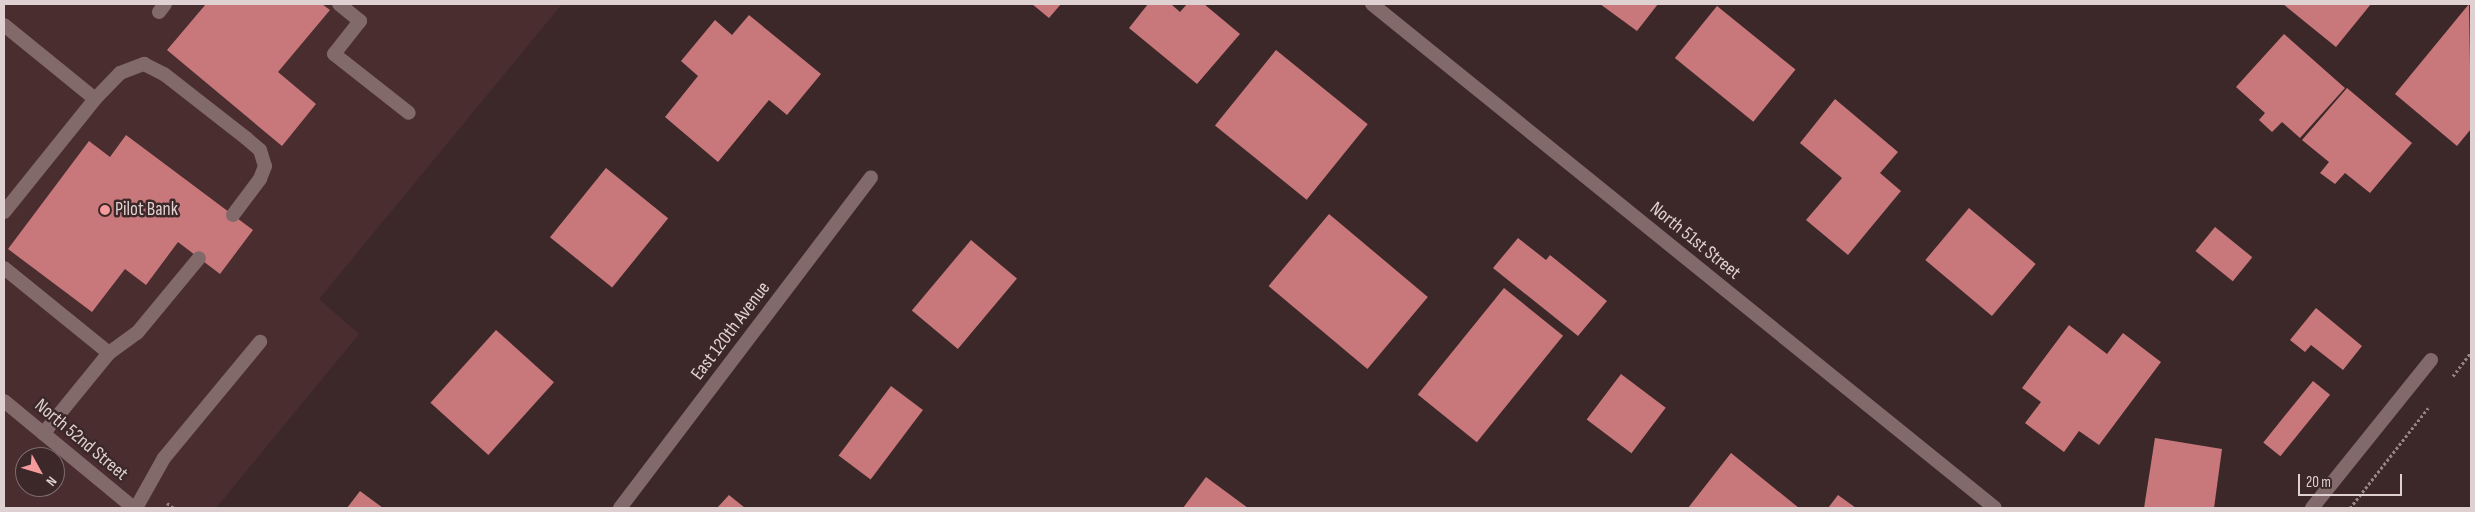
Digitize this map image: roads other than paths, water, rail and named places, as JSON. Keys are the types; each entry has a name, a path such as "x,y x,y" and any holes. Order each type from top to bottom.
{"street":[{"path":"339,4 360,21 334,54 409,113"},
{"name":"North 51st Street","path":"1372,4 1995,508"},
{"path":"4,26 95,99"},
{"path":"4,212 95,99 120,73 144,64 164,74 260,150 265,166 260,179 233,215"},
{"name":"East 120th Avenue","path":"620,508 871,177"},
{"path":"43,434 109,353 137,333 199,258"},
{"path":"4,268 109,353"},
{"path":"135,508 164,458 260,342"},
{"path":"2312,508 2430,360"},
{"name":"North 52nd Street","path":"4,401 135,508"}],"place":[{"name":"Pilot Bank","path":"105,210"}]}
